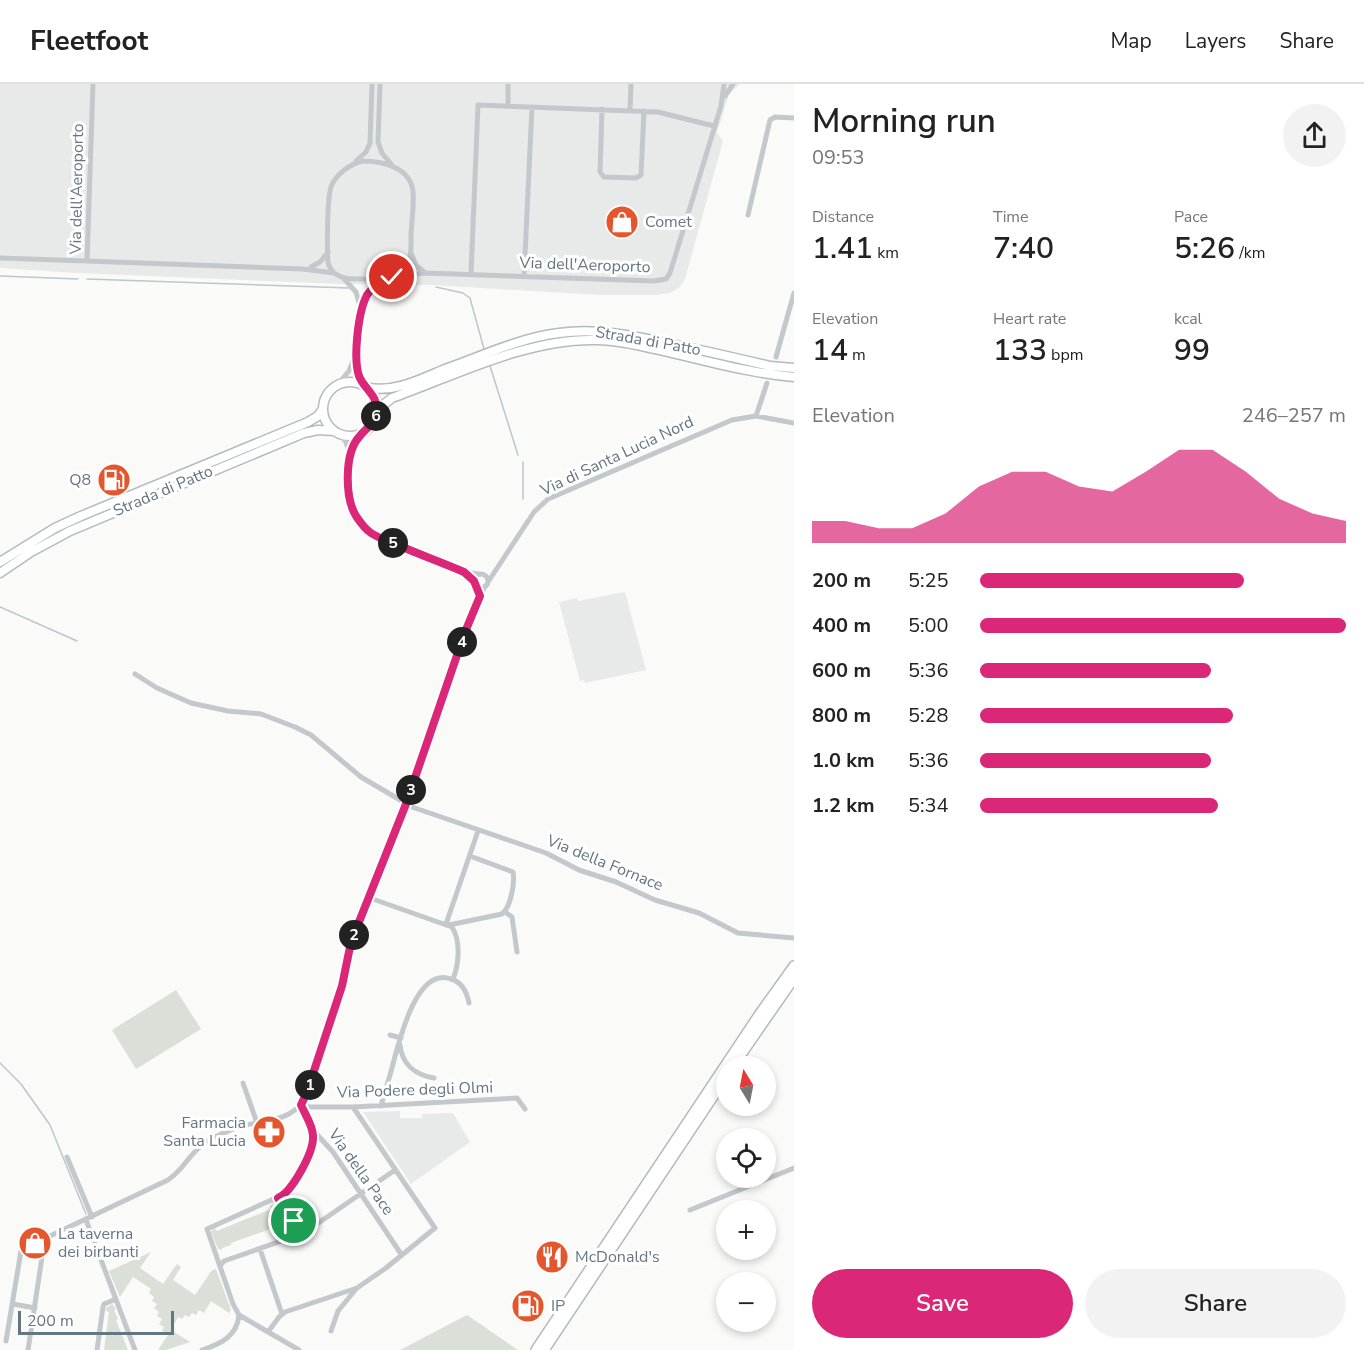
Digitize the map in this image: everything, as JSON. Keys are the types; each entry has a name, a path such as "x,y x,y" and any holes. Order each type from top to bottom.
{"highway":[{"path":"536,1350 794,966"},
{"path":"740,1056 794,978"},
{"path":"544,1350 716,1092"}],"main road":[{"name":"Strada di Patto","path":"365,386 378,390 399,387 522,342 545,335 576,331 628,335 764,364 794,368"},
{"name":"Strada di Patto","path":"376,415 392,398 527,349 573,340 625,343 762,373 794,377"},
{"path":"351,382 365,386 375,398 376,415 367,430 356,435 337,433 326,423 322,410 327,393 338,384 351,382"},
{"name":"Strada di Patto","path":"0,562 55,528 308,423 322,410"},
{"name":"Strada di Patto","path":"0,573 45,544 83,525 304,433 318,430 337,433"}],"street":[{"name":"Via dell'Aeroporto","path":"93,84 87,261 303,268 334,273"},
{"path":"361,312 356,292 352,286 334,273 329,265 330,190 338,177 363,154 370,142 372,84"},
{"path":"341,278 385,279 396,276 407,266 411,250 412,189 407,180 382,153 378,142 380,84"},
{"path":"507,106 508,84"},
{"path":"630,111 631,84"},
{"name":"Via dell'Aeroporto","path":"722,103 724,84"},
{"name":"Via dell'Aeroporto","path":"396,276 425,273 654,281 666,279 670,273 714,126 722,103 733,84"},
{"path":"471,274 478,105 658,112 714,126"},
{"path":"524,276 532,107"},
{"path":"602,109 600,172 604,177 636,178 641,175 644,111"},
{"path":"748,215 770,120 774,117 794,118"},
{"path":"353,163 373,161 392,165"},
{"path":"411,250 416,265 425,273"},
{"path":"303,268 317,265 328,252"},
{"path":"0,258 87,261"},
{"path":"365,386 357,367 361,312 368,294 385,279"},
{"path":"776,357 794,293"},
{"path":"338,384 349,371 357,349"},
{"path":"756,416 767,383"},
{"name":"Via di Santa Lucia Nord","path":"301,1105 342,986 351,942 406,804 465,632 487,584 534,512 547,500 718,424 756,416 794,423"},
{"path":"350,459 357,441 367,430"},
{"path":"337,433 348,446 350,501 357,517 367,530 379,538 464,572 484,575 487,584 481,588 464,572"},
{"path":"479,574 475,583 479,599"},
{"name":"Via della Fornace","path":"135,674 157,688 191,703 228,711 261,714 295,726 311,735 356,775 406,804 546,853 579,870 616,882 649,898 699,912 738,933 794,938"},
{"path":"448,924 478,831"},
{"path":"470,856 513,872 514,879 505,912"},
{"path":"370,898 448,924 455,931 459,960 453,979"},
{"path":"448,924 505,912 512,917 518,952"},
{"path":"381,1106 409,1012 422,990 435,979 443,977 453,979 464,988 470,1003"},
{"path":"390,1035 400,1041"},
{"path":"400,1041 402,1055 411,1068 421,1075 434,1077"},
{"path":"243,1083 257,1123"},
{"name":"Via Podere degli Olmi","path":"301,1105 352,1107 517,1098 525,1109"},
{"path":"28,1350 44,1244 52,1234 168,1180 175,1175 195,1150 209,1140 234,1128 281,1118 301,1105"},
{"name":"Via della Pace","path":"301,1105 312,1128 333,1152 401,1254 435,1228 352,1107"},
{"path":"298,1350 239,1315 207,1233 208,1228 287,1193 310,1153 314,1139 312,1128"},
{"path":"67,1157 92,1217"},
{"path":"690,1210 794,1168"},
{"path":"219,1266 224,1261 302,1234 395,1170"},
{"path":"278,1198 302,1234"},
{"path":"86,1220 135,1350"},
{"path":"6,1341 22,1239 40,1235 47,1239"},
{"path":"260,1249 282,1314"},
{"path":"268,1332 282,1314 357,1288 386,1268 401,1254"},
{"path":"331,1331 338,1311 357,1288"},
{"path":"97,1350 104,1304 117,1299"},
{"path":"13,1304 35,1308"},
{"path":"202,1350 225,1342 238,1321 239,1315"}],"shaded area":[{"path":"0,84 740,84 729,94 717,133 723,141 685,279 680,287 670,293 656,295 600,295 432,285 339,284 0,268"},
{"path":"625,592 646,670 585,683 584,680 580,681 559,602 577,598 578,601"},
{"path":"176,990 201,1029 136,1069 112,1030"},
{"path":"400,1111 400,1118 422,1118 422,1114 453,1113 470,1142 411,1184 363,1112"},
{"path":"275,1204 290,1222 231,1243 222,1250 218,1249 212,1230 215,1228 217,1231 271,1209 270,1206"},
{"path":"151,1252 140,1268 163,1284 177,1264 181,1267 173,1280 195,1295 212,1270 216,1269 231,1310 229,1313 211,1301 204,1313 199,1310 196,1315 192,1313 189,1317 185,1315 182,1319 178,1317 171,1330 190,1342 166,1350 158,1350 168,1335 162,1331 164,1327 159,1324 162,1319 157,1316 159,1312 154,1308 157,1304 152,1301 154,1297 149,1293 151,1289 133,1277 120,1297 109,1271"},
{"path":"112,1304 116,1309 114,1310 118,1319 116,1320 128,1350 104,1350 109,1312 106,1308"},
{"path":"467,1315 518,1350 400,1350"}],"waterway":[{"path":"0,276 78,279"},
{"path":"87,279 349,288"},
{"path":"436,287 463,293 470,298 484,349"},
{"path":"490,366 518,455"},
{"path":"523,462 523,499"},
{"path":"0,607 77,641"},
{"path":"0,1063 21,1084 50,1125 86,1214"}],"place":[{"name":"Comet","path":"622,222"},
{"name":"Q8","path":"114,480"},
{"name":"Farmacia Santa Lucia","path":"269,1132"},
{"name":"La taverna dei birbanti","path":"35,1243"},
{"name":"McDonald's","path":"552,1257"},
{"name":"IP","path":"528,1306"}],"route":[{"path":"294,1221 278,1198 287,1193 295,1181 313,1144 312,1128 301,1105 344,980 351,942 384,864 465,632 480,596 474,581 464,572 371,533 353,511 350,501 348,481 352,450 359,437 373,423 377,411 375,398 363,385 357,367 361,312 371,290 385,279 392,277"}]}
